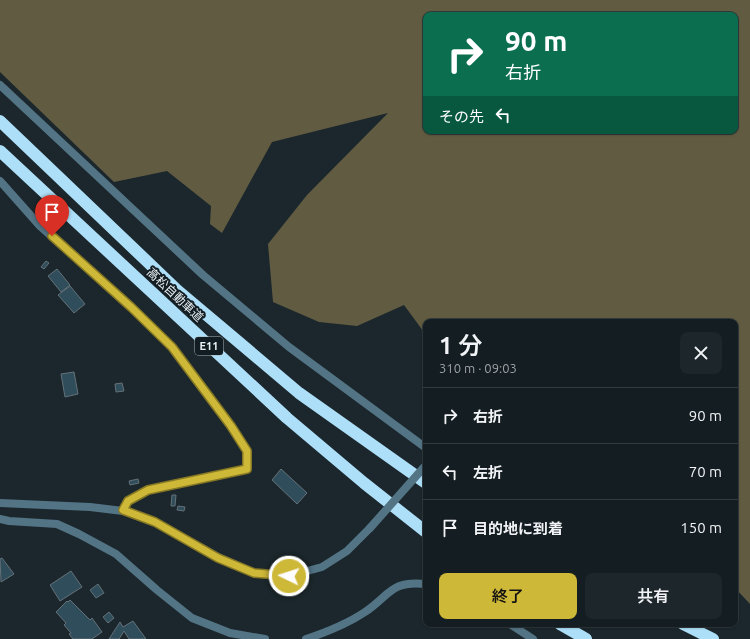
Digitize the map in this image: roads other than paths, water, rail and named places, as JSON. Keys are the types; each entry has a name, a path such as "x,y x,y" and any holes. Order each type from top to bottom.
{"highway":[{"name":"高松自動車道","path":"0,121 177,290 299,393 423,481"},
{"name":"高松自動車道","path":"0,151 287,418 364,483 423,530"},
{"path":"565,627 586,639"},
{"path":"689,627 713,639"}],"street":[{"path":"0,85 203,275 289,347 423,446"},
{"path":"0,181 40,226 131,307 172,347 231,426 247,451 247,469 148,490 128,501 123,510"},
{"path":"0,503 123,510 155,522 218,558 254,573 289,576 322,567 347,552 423,468"},
{"path":"0,518 9,521 57,524 62,526 116,554 192,618 230,633 265,639"},
{"path":"306,639 331,631 365,612 394,587 413,583 423,584"},
{"path":"515,627 533,639"}]}
